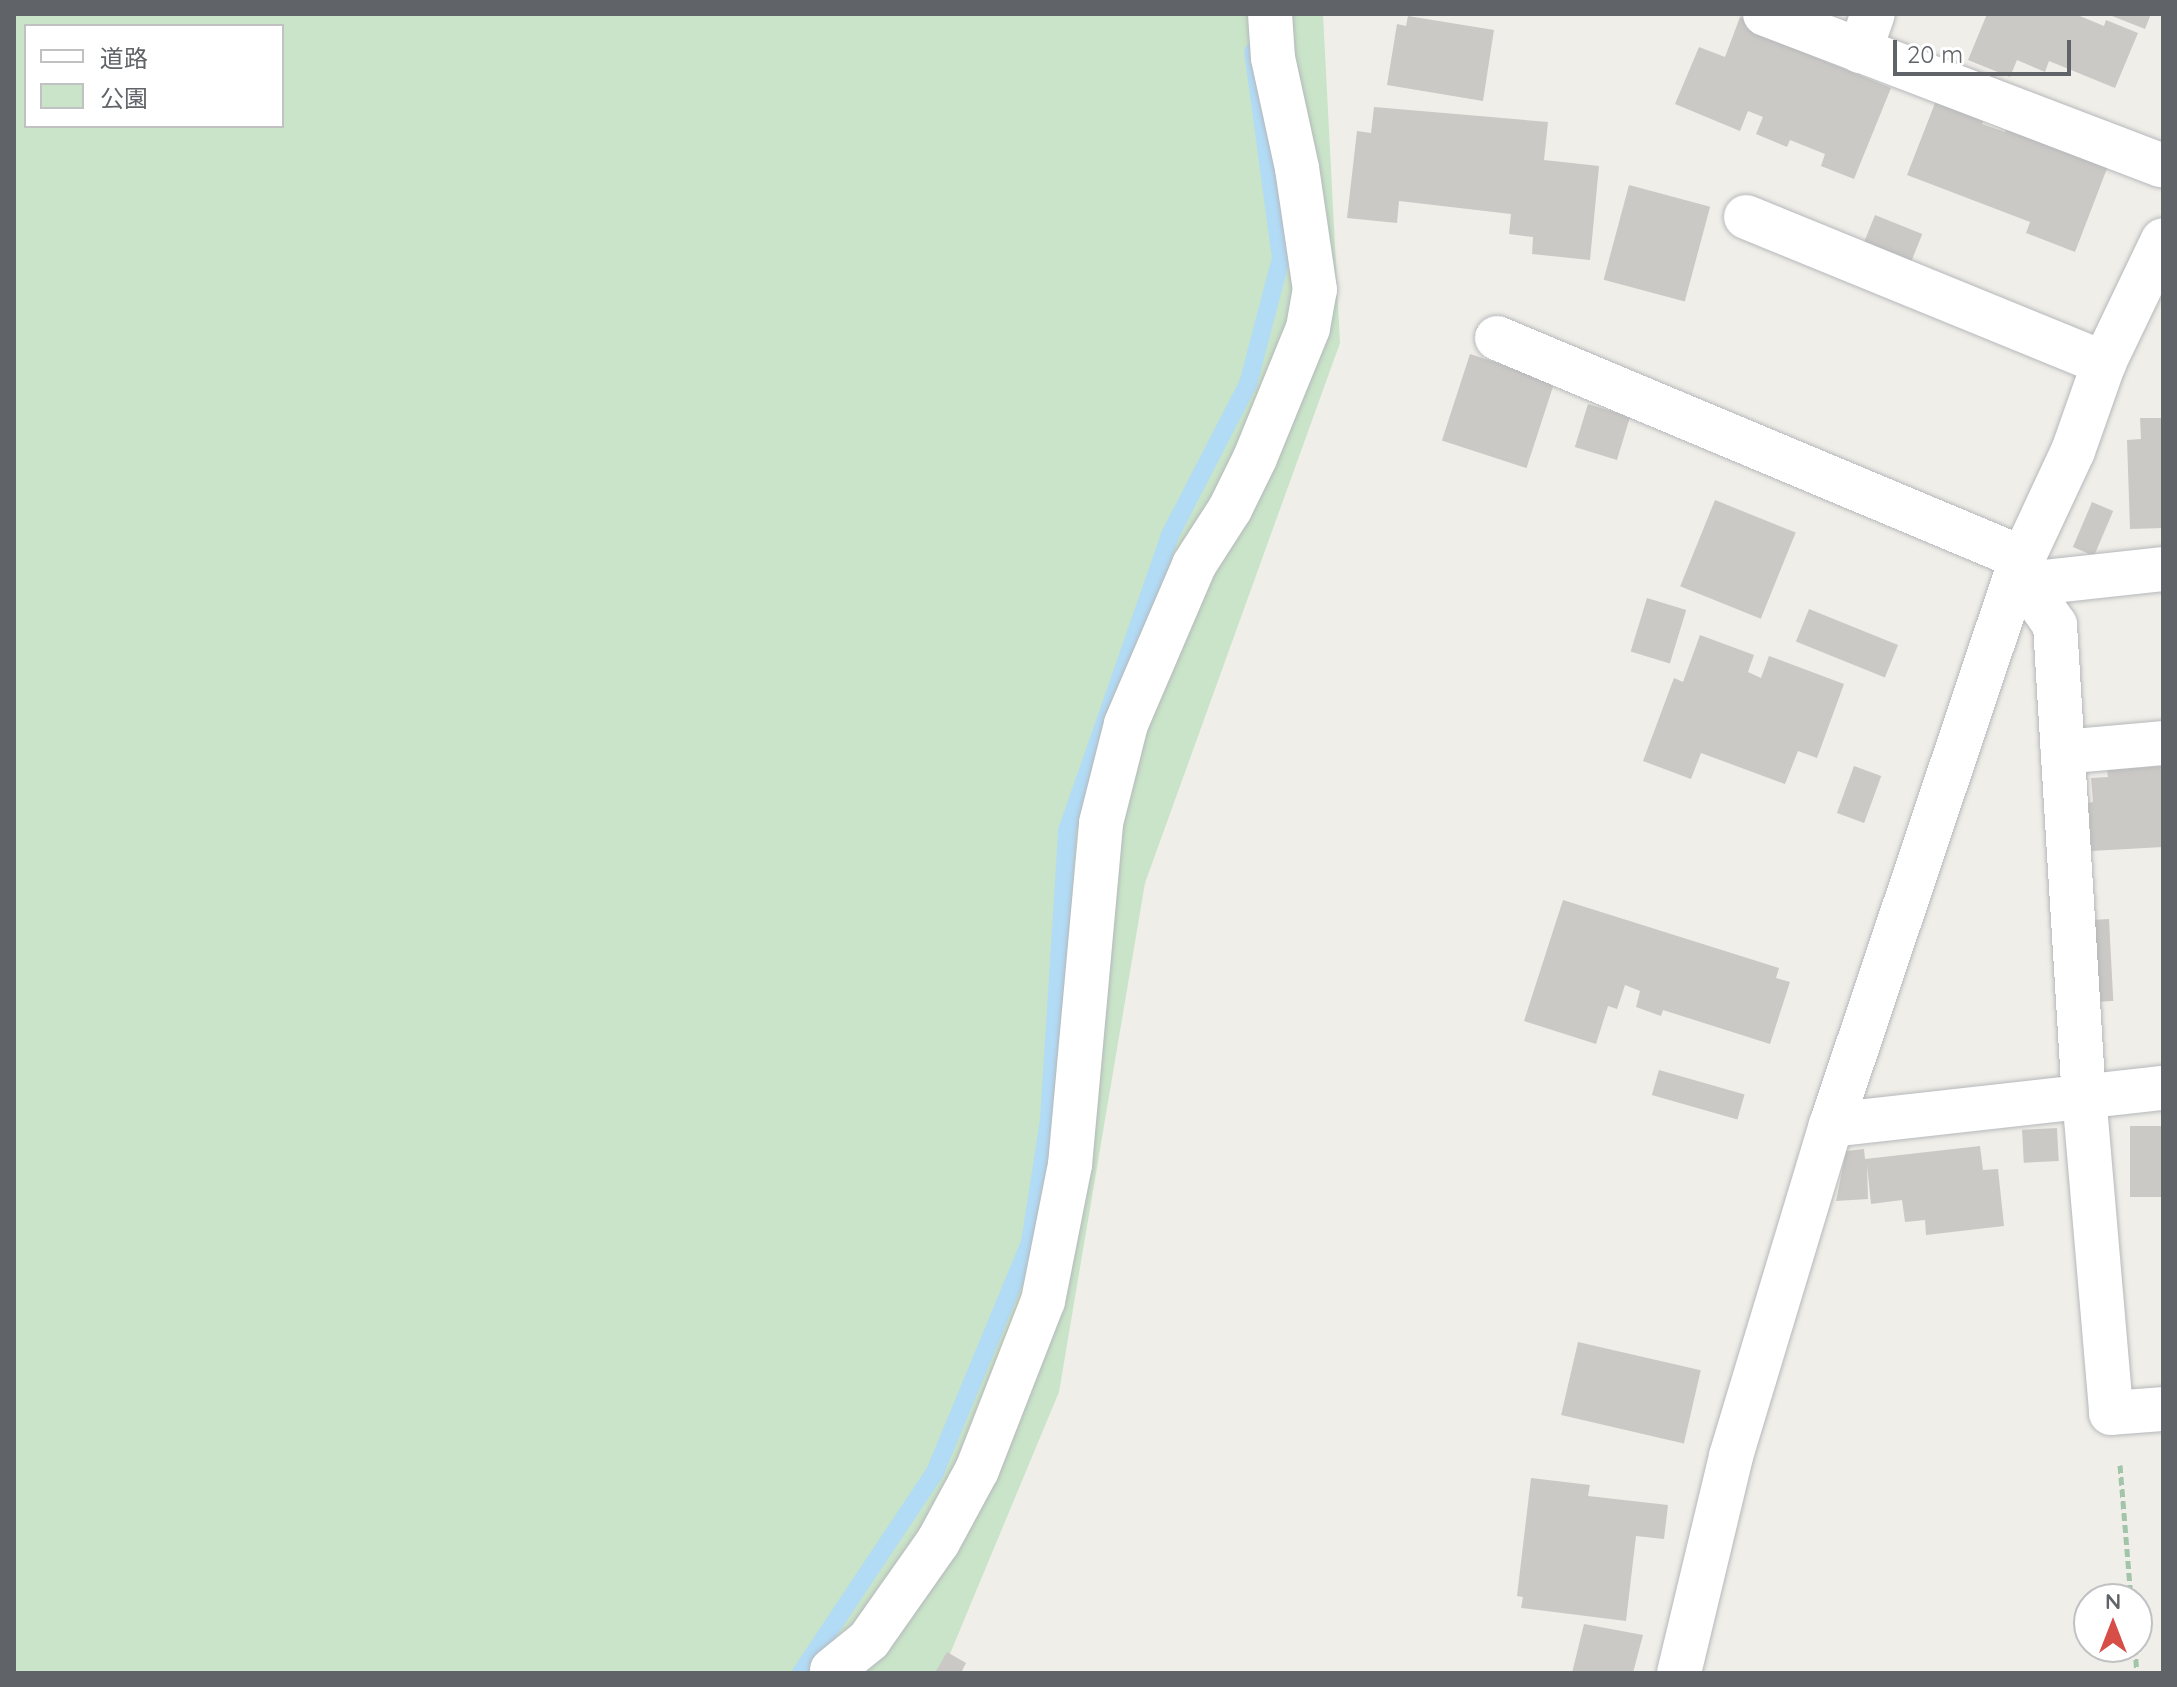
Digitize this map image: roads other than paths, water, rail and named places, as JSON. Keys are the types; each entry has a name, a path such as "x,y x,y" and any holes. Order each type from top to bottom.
{"street":[{"path":"832,1670 869,1640 938,1542 977,1470 1038,1315 1070,1165 1101,823 1126,724 1194,565 1230,509 1255,458 1308,328 1315,290 1297,168 1273,58 1270,14"},
{"path":"1765,14 1866,32 2162,171"},
{"path":"1746,217 2104,363"},
{"path":"1679,1673 1731,1456 1831,1125 2022,571 2073,451 2104,363 2163,240"},
{"path":"1497,338 2022,571 2163,569"},
{"path":"2022,571 2055,625 2084,1095 2111,1413 2163,1409"},
{"path":"2063,752 2163,743"},
{"path":"1831,1125 2163,1088"}],"waterway":[{"path":"801,1673 935,1472 1030,1243 1049,1120 1067,831 1170,535 1248,384 1281,258 1253,52"}]}
